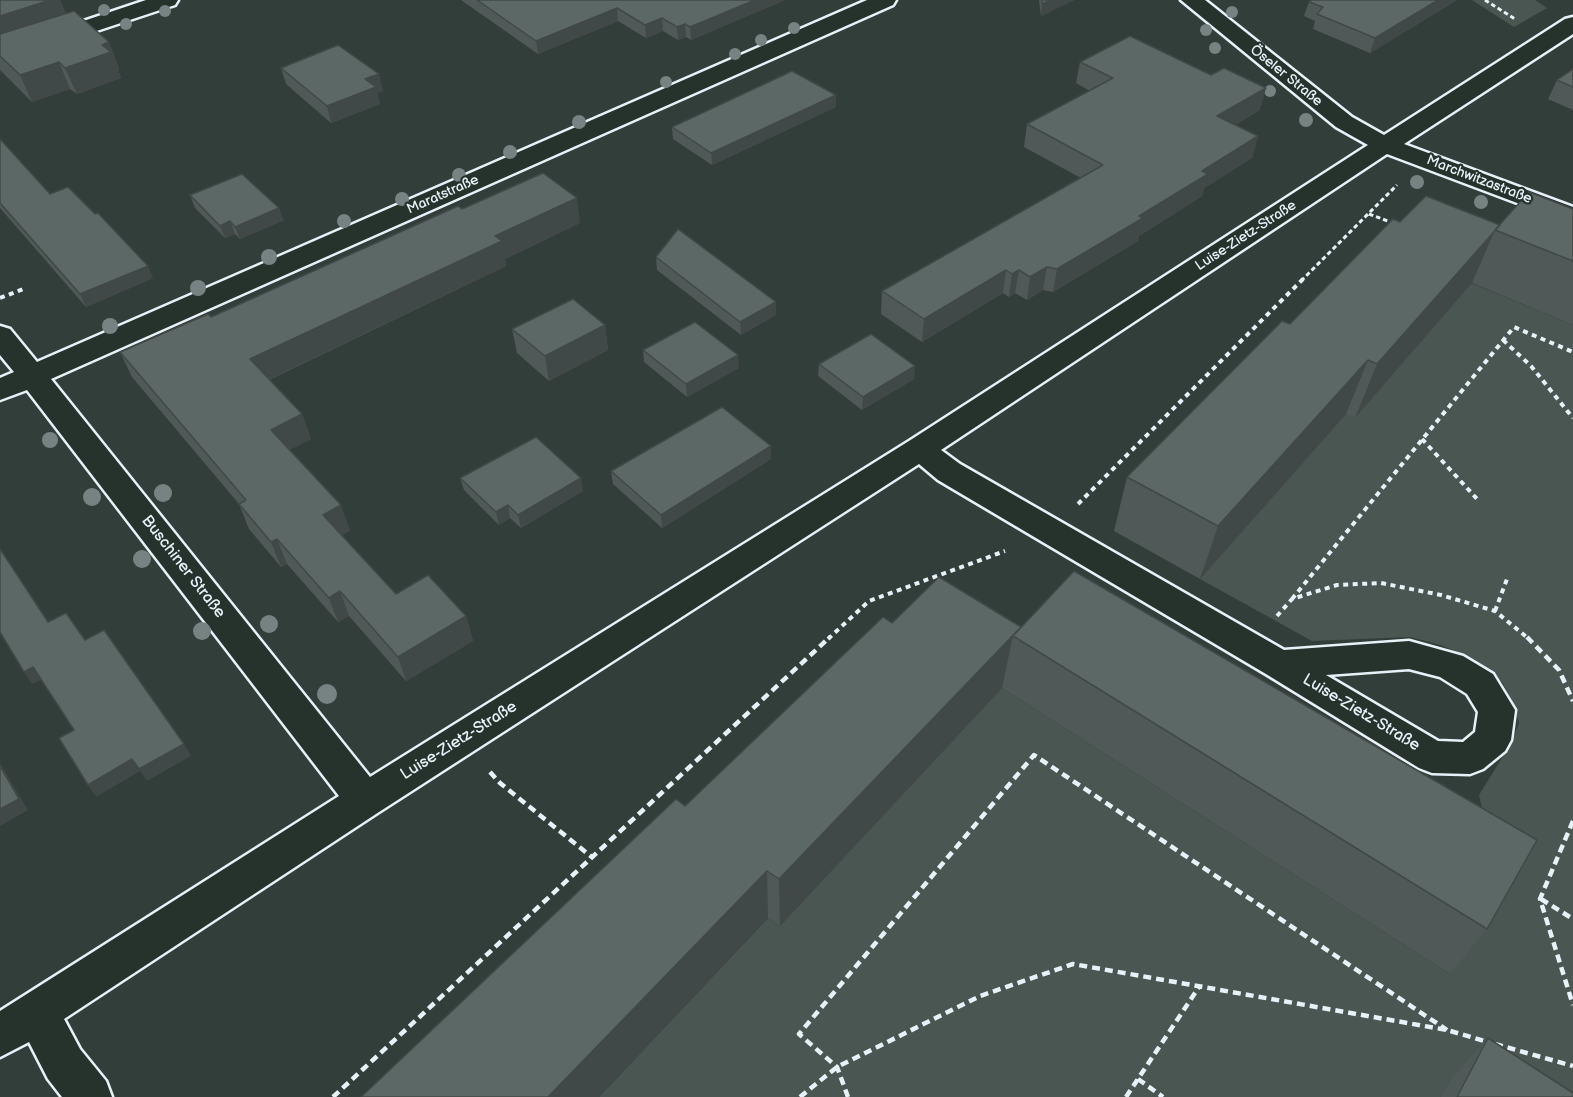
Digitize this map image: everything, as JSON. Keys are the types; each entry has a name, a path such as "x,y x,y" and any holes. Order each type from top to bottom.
{"street":[{"path":"0,56 167,0"},
{"name":"Maratstraße","path":"0,390 885,0"},
{"name":"Öseler Straße","path":"1192,0 1344,122 1385,144"},
{"name":"Luise-Zietz-Straße","path":"0,1036 365,800 920,449 1385,144 1573,24"},
{"name":"Marchwitzastraße","path":"1385,144 1573,216"},
{"name":"Buschiner Straße","path":"0,335 365,800"},
{"name":"Luise-Zietz-Straße","path":"920,449 949,472 1279,664 1432,757 1470,758 1492,740 1497,710 1480,684 1450,666 1409,655 1279,664"},
{"path":"37,1012 64,1064 90,1097"}],"path":[{"path":"333,1097 869,601 1020,546 1049,532 1401,182"},
{"path":"1369,214 1398,225"},
{"path":"0,298 26,288"},
{"path":"1292,599 1514,327 1573,352"},
{"path":"1503,340 1531,366 1573,418"},
{"path":"1422,439 1478,500"},
{"path":"1495,611 1507,579"},
{"path":"462,740 500,783 593,858"},
{"path":"848,1097 837,1067 799,1034 1034,756 1447,1030"},
{"path":"1573,821 1540,899 1573,1005"},
{"path":"1540,899 1573,920"},
{"path":"800,1097 837,1067 980,996 1073,964 1447,1030 1573,1066"},
{"path":"1126,1097 1199,987"},
{"path":"1138,1079 1163,1097"}],"shaded area":[{"path":"1472,0 1535,0 1547,8 1514,27"},
{"path":"1471,283 1573,325 1573,1097 1450,1080 1440,1097 599,1097 768,918 780,926 1002,688 1450,974 1500,887 1479,795 1512,742 1519,723 1513,703 1502,682 1471,658 1441,645 1410,637 1312,641 1200,579 1346,414 1355,417"}],"building":[{"path":"0,0 50,0 0,16"},
{"path":"477,0 755,0 690,27 685,24 677,27 662,18 645,25 617,8 536,41"},
{"path":"1312,0 1438,0 1375,38 1317,14 1323,7 1309,2"},
{"path":"74,11 109,42 102,45 111,52 65,68 59,62 20,75 0,56 0,34"},
{"path":"1130,36 1211,75 1224,68 1266,88 1217,116 1258,136 1202,171 1208,174 1139,216 1143,218 1057,269 1047,267 1030,277 1019,270 1012,274 1006,270 924,319 882,291 1103,165 1027,124 1113,78 1080,62"},
{"path":"338,45 379,74 365,79 376,87 327,106 281,68"},
{"path":"1573,69 1573,87 1557,80"},
{"path":"792,71 836,95 711,153 672,127"},
{"path":"0,139 50,194 68,187 95,214 98,213 148,266 80,294 0,203"},
{"path":"543,173 577,198 495,236 502,241 250,359 302,414 271,430 341,505 323,515 396,594 428,575 466,616 398,657 340,591 329,598 277,539 271,542 239,504 246,500 120,352 208,314 211,317 458,206 462,209"},
{"path":"242,174 279,208 235,227 230,221 220,226 190,195"},
{"path":"1529,192 1573,209 1573,261 1495,230"},
{"path":"1426,196 1500,225 1377,364 1368,360 1218,526 1127,477 1282,321 1290,324 1393,219 1400,222"},
{"path":"678,229 776,302 740,322 656,257"},
{"path":"573,299 605,325 545,356 512,329"},
{"path":"695,322 738,355 686,384 643,350"},
{"path":"871,334 915,366 863,397 819,364"},
{"path":"722,407 771,446 661,515 611,471"},
{"path":"536,437 581,478 518,515 508,505 496,512 460,478"},
{"path":"0,549 48,622 66,613 85,640 104,630 184,744 139,769 132,759 88,785 59,738 74,730 33,667 24,672 0,632"},
{"path":"1074,571 1537,840 1487,929 1013,636"},
{"path":"939,577 1021,627 779,879 767,871 548,1097 361,1097 676,799 685,806 883,617 892,623"},
{"path":"0,766 19,799 0,809"},
{"path":"1488,1038 1573,1093 1573,1097 1457,1097"}]}
